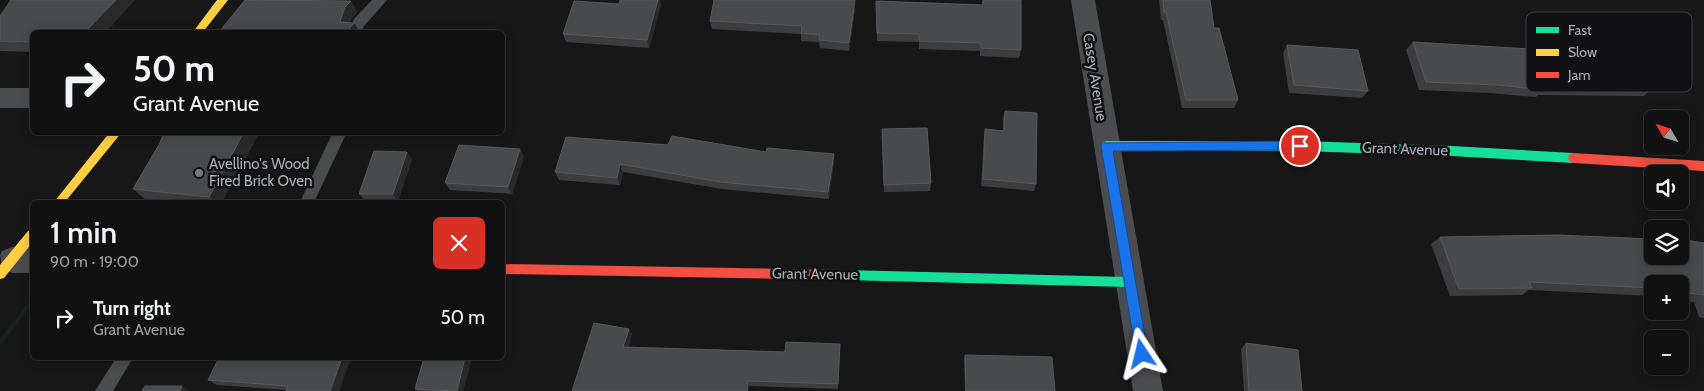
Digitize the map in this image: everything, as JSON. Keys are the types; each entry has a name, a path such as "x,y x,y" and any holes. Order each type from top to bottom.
{"street":[{"path":"200,30 223,0"},
{"name":"Casey Avenue","path":"1083,0 1128,282 1148,391"},
{"path":"0,98 30,98"},
{"path":"61,200 115,135"},
{"name":"Grant Avenue","path":"1106,146 1300,146 1452,151 1704,166"},
{"path":"15,265 30,239"},
{"name":"Grant Avenue","path":"505,269 791,273 1128,282"}],"lane":[{"path":"356,30 359,23 380,0"},
{"path":"308,200 339,135"},
{"path":"103,391 124,360"}],"shaded area":[{"path":"30,301 30,307 0,346 0,339"}],"building":[{"path":"11,0 116,0 87,30 30,30 30,42 0,41 0,16"},
{"path":"245,0 351,1 345,7 340,22 354,23 349,30 221,30"},
{"path":"620,0 658,0 647,40 563,34 574,1 619,4"},
{"path":"714,0 855,0 849,43 819,40 820,35 801,33 802,26 710,21"},
{"path":"983,0 1021,0 1021,50 981,48 981,43 919,41 919,34 877,33 876,1 983,5"},
{"path":"1163,0 1210,0 1214,28 1219,28 1238,100 1186,100 1166,12 1164,12"},
{"path":"1413,42 1526,49 1526,88 1426,82"},
{"path":"1287,45 1358,50 1368,91 1294,85"},
{"path":"1005,111 1037,113 1036,184 983,179 985,129 1004,131"},
{"path":"927,128 931,183 884,185 882,129"},
{"name":"Avellino's Wood Fired Brick Oven","path":"163,135 242,135 209,197 133,189"},
{"path":"672,136 766,152 767,148 834,154 828,192 720,182 620,164 617,178 555,172 566,137 668,145"},
{"path":"459,145 520,149 508,187 445,183"},
{"path":"374,151 407,152 393,194 359,194"},
{"path":"1558,235 1644,239 1644,265 1689,265 1689,240 1704,243 1704,295 1689,293 1689,275 1644,275 1644,288 1529,282 1532,288 1459,289 1440,237"},
{"path":"594,323 629,329 623,347 785,352 786,342 840,344 838,384 748,381 747,391 572,391"},
{"path":"1246,343 1298,350 1302,391 1249,391"},
{"path":"965,355 1052,357 1055,391 966,391"},
{"path":"218,360 341,360 330,391 286,391 288,386 208,380"},
{"path":"423,360 465,360 457,391 415,389"},
{"path":"145,386 182,386 180,391 142,391"}],"traffic: fast":[{"path":"1106,146 1300,146 1452,151 1573,158"},
{"path":"843,275 1128,282"}],"traffic: slow":[{"path":"200,30 223,0"},
{"path":"61,200 115,135"},
{"path":"0,274 30,237"}],"traffic: jam":[{"path":"1573,158 1704,166"},
{"path":"505,269 843,275"}],"place":[{"name":"Avellino's Wood Fired Brick Oven","path":"199,173"}],"route":[{"path":"1142,354 1128,282 1106,146 1300,146"}]}
